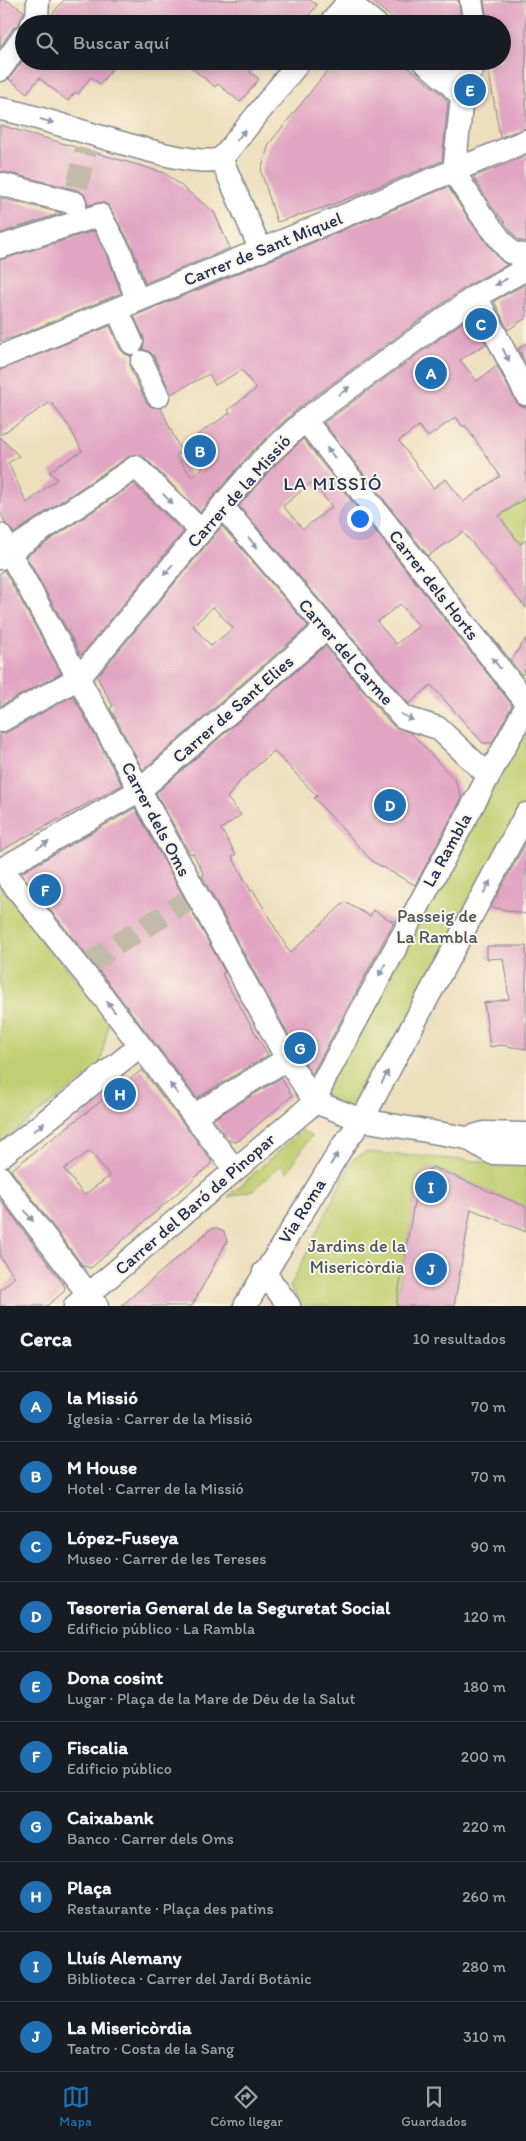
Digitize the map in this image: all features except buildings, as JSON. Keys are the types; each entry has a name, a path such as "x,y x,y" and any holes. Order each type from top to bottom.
{"street":[{"path":"37,15 38,0"},
{"path":"471,0 474,15"},
{"path":"337,15 347,1 365,15"},
{"path":"0,70 15,49"},
{"path":"0,109 88,141 169,156 213,161 221,158 293,70"},
{"path":"434,70 448,82 462,98 454,172 480,213 510,252 526,256"},
{"path":"448,82 463,79 474,70"},
{"name":"Carrer de Sant Miquel","path":"0,357 526,141"},
{"path":"221,158 261,251"},
{"path":"0,184 78,203 100,215 120,252 127,305 137,353 158,396"},
{"path":"0,247 78,203"},
{"name":"Carrer de la Missió","path":"79,678 200,531 262,460 305,420 476,296 526,269"},
{"path":"476,296 526,394"},
{"name":"Carrer dels Horts","path":"305,420 526,702"},
{"path":"3,549 136,467 200,531"},
{"name":"Carrer del Carme","path":"222,506 325,629 403,717 438,728 488,775"},
{"name":"Carrer dels Oms","path":"3,549 79,678 140,790 191,899 314,1102"},
{"name":"Carrer de Sant Elies","path":"0,869 140,790 325,629"},
{"path":"0,721 79,678"},
{"name":"La Rambla","path":"314,1102 338,1054 526,707"},
{"path":"362,1120 526,814"},
{"path":"0,869 86,967 140,1046 195,1115 235,1170"},
{"path":"0,1156 140,1046"},
{"path":"195,1115 287,1059"},
{"path":"314,1102 362,1120 467,1138 492,1153 526,1154"},
{"name":"Carrer del Baró de Pinopar","path":"87,1302 314,1102"},
{"name":"Via Roma","path":"245,1306 264,1272 344,1144 362,1120"},
{"path":"467,1138 484,1133 526,1134"},
{"path":"0,1177 87,1302"},
{"path":"264,1272 289,1306"}],"green space":[{"path":"526,498 526,540 520,544 499,516"},
{"name":"Passeig de La Rambla","path":"526,718 526,808 362,1111 321,1097"},
{"path":"0,886 109,1020 100,1067 0,1142"},
{"path":"302,1130 311,1136 287,1172 281,1165 253,1190 228,1197"},
{"name":"Jardins de la Misericòrdia","path":"366,1152 526,1165 526,1207 433,1167 419,1175 396,1306 302,1306 290,1287 352,1160"}],"tunnel":[{"path":"77,187 86,149"},
{"path":"90,964 114,946 186,902"}],"place":[{"name":"Dona cosint","path":"470,90"},
{"name":"López-Fuseya","path":"481,324"},
{"name":"la Missió","path":"431,373"},
{"name":"M House","path":"200,451"},
{"name":"Tesoreria General de la Seguretat Social","path":"390,805"},
{"name":"Fiscalia","path":"45,890"},
{"name":"Caixabank","path":"300,1048"},
{"name":"Plaça","path":"120,1094"},
{"name":"Lluís Alemany","path":"431,1187"},
{"name":"La Misericòrdia","path":"431,1269"}],"district":[{"name":"LA MISSIÓ","path":"333,483"}]}
